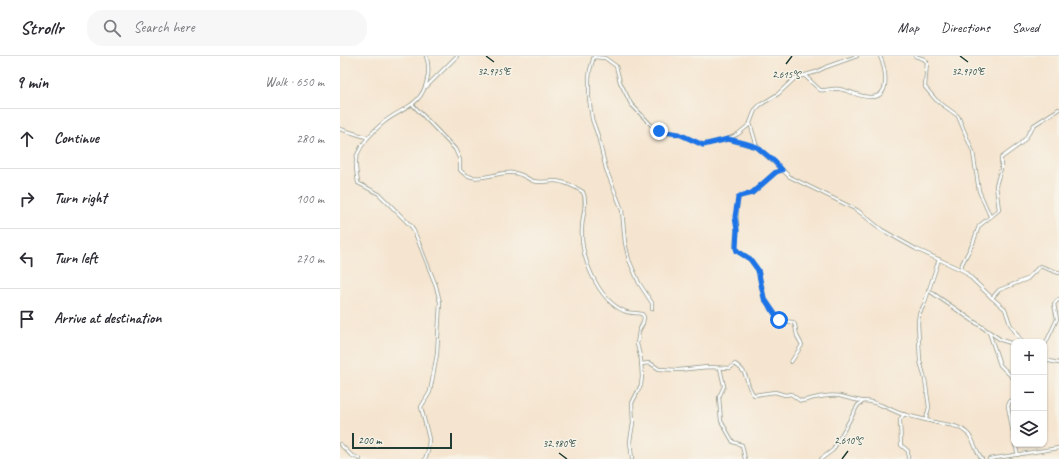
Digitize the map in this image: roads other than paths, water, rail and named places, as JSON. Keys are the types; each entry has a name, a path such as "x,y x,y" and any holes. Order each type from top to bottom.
{"street":[{"path":"425,88 429,68 426,56"},
{"path":"425,459 428,451 429,439 421,407 430,392 433,381 437,354 440,302 436,286 412,227 380,194 358,183 356,160 366,137 384,122 413,105 425,88 457,56"},
{"path":"652,309 650,300 639,282 629,260 625,244 622,210 606,169 592,119 588,98 589,78 593,56 605,58 616,66 620,82 631,104 656,130 664,133 679,134 703,145 728,139 738,134 750,123 760,105 778,94 795,78 816,72 857,56"},
{"path":"804,75 820,90 839,89 849,93 871,97 882,92 885,86 885,73 880,56"},
{"path":"915,56 924,59 927,62 924,83 926,89 936,100 958,116 973,152 979,191 990,216"},
{"path":"413,105 451,144 460,160 460,170 467,175 480,178 506,172 514,172 533,181 562,182 583,192 585,198 582,230 584,256 592,274 599,287 612,303 626,312 644,315 644,320 639,331 636,344 641,364 642,381 632,403 633,423 630,441 632,459"},
{"path":"961,269 978,228 990,216 999,210 996,185 1001,170 1001,158 1025,139 1034,125 1059,109"},
{"path":"750,123 757,147"},
{"path":"340,129 366,137"},
{"path":"728,139 757,147 790,177 857,210 882,230 916,250 961,269 1005,309 1010,324 1020,339"},
{"path":"782,170 776,172 752,193 739,196 735,217 737,230 735,242 737,251 750,259 758,270 764,298 778,319 793,322 795,325 797,336 802,345 791,362"},
{"path":"926,419 929,407 925,379 920,361 918,317 938,259"},
{"path":"992,298 1000,290 1028,279 1040,266 1059,273"},
{"path":"928,290 1003,341 1011,343"},
{"path":"1046,339 1056,321 1054,304 1059,299"},
{"path":"989,331 1000,365 1011,376"},
{"path":"1047,361 1059,364"},
{"path":"641,364 650,363 660,369 678,370 708,367 730,368 734,364 745,372 748,386 754,395 778,392 785,395 792,394 799,400 832,395 872,402 904,414 952,425 966,431 973,440 982,459"},
{"path":"720,368 724,384 719,397 721,421 733,442 742,445 745,459"},
{"path":"822,459 833,450 858,405 862,401"},
{"path":"1011,401 1008,406 1011,422"},
{"path":"904,414 900,420 901,445 908,452 908,459"},
{"path":"340,444 351,455 360,459"},
{"path":"1016,447 1018,455"},
{"path":"989,459 1059,448"}]}
